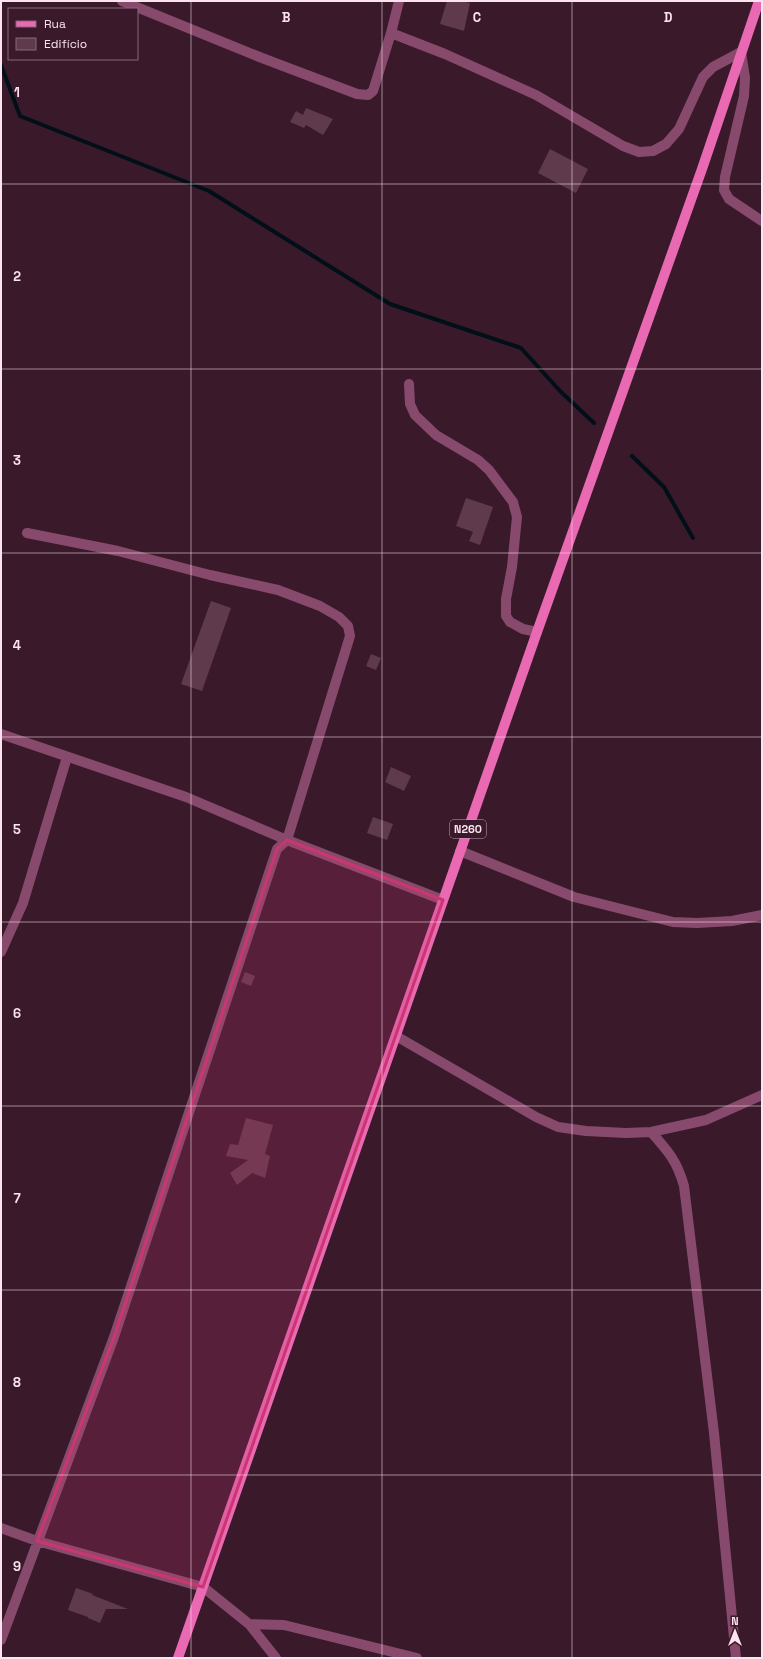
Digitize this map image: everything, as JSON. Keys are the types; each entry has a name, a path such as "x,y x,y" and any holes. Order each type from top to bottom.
{"main road":[{"name":"N260","path":"178,1658 537,632 702,169 759,1"}],"street":[{"path":"122,1 262,58 357,94 368,94 373,91 399,1"},
{"path":"391,33 445,54 536,95 623,146 639,152 653,151 666,144 680,129 703,76 713,67 741,52 745,78 744,96 724,177 724,190 729,199 762,221"},
{"path":"409,384 410,404 415,415 436,435 478,460 490,470 514,502 516,517 512,567 506,599 506,616 510,622 523,629 537,632"},
{"path":"1,1640 114,1336 277,849 287,840 350,636 348,626 339,617 320,606 278,590 216,577 118,551 27,533"},
{"path":"1,734 186,797 287,840 443,900"},
{"path":"1,952 23,903 66,757"},
{"path":"460,852 574,898 673,922 697,923 732,921 762,915"},
{"path":"396,1036 536,1117 558,1127 586,1131 626,1133 651,1132 706,1120 762,1095"},
{"path":"651,1132 671,1155 679,1169 684,1186 714,1433 736,1658"},
{"path":"1,1528 37,1541 203,1588 248,1624 276,1658"},
{"path":"248,1624 284,1625 417,1658"}],"highlighted area":[{"path":"287,840 443,900 203,1587 37,1541 114,1337 277,849"}],"building":[{"path":"447,1 461,1 470,3 464,31 440,24"},
{"path":"306,108 333,119 323,135 306,125 304,128 290,122 296,111 303,115"},
{"path":"550,149 588,169 576,193 538,173"},
{"path":"466,498 493,507 480,545 469,541 473,532 456,526"},
{"path":"211,601 231,608 202,691 181,684"},
{"path":"371,654 381,658 376,670 366,666"},
{"path":"391,767 411,776 404,791 385,782"},
{"path":"373,817 393,824 387,840 367,833"},
{"path":"245,972 255,976 251,986 241,982"},
{"path":"246,1118 273,1125 265,1154 270,1156 265,1178 252,1173 237,1185 230,1173 248,1160 226,1156 230,1144 238,1145"},
{"path":"76,1588 128,1609 106,1609 100,1623 68,1610"}],"waterway":[{"path":"1,65 20,116 209,191 390,304 521,348 560,391 594,423"},
{"path":"632,456 664,487 693,538"}]}
